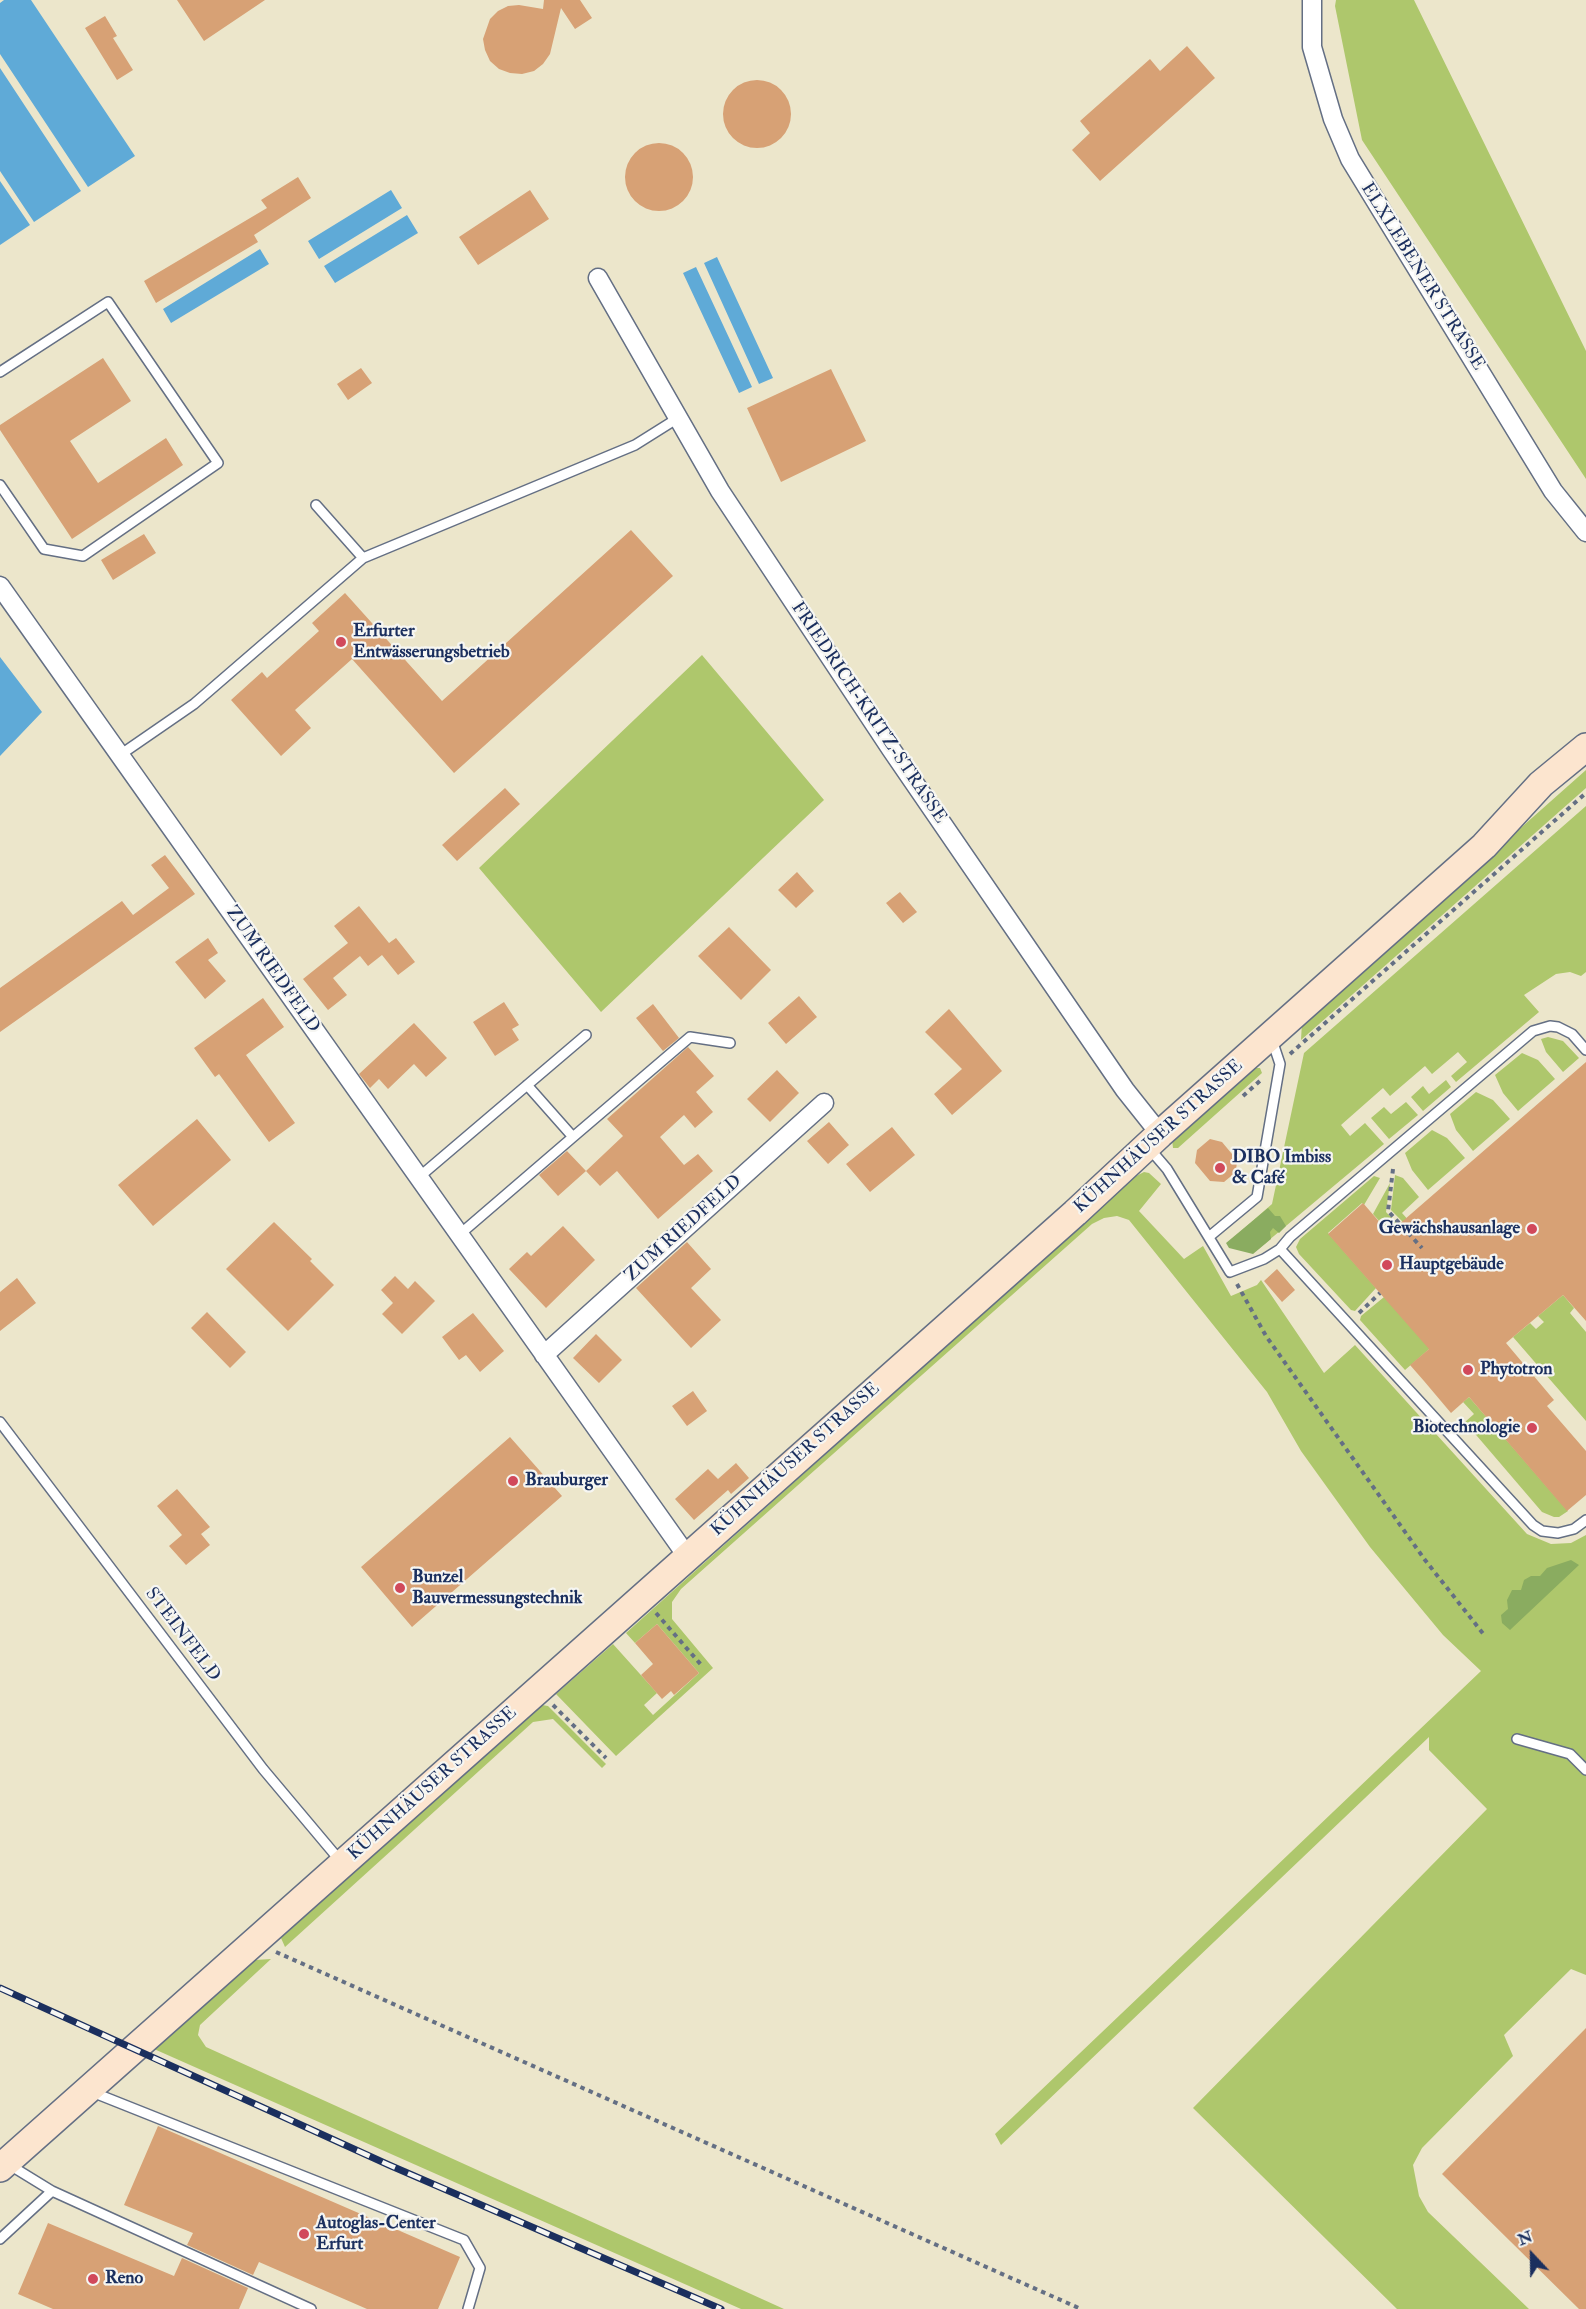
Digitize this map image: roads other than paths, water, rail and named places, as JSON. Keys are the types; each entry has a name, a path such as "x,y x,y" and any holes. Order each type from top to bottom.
{"street":[{"name":"ELXLEBENER STRASSE","path":"1312,0 1312,47 1333,119 1350,159 1553,491 1586,532"},
{"name":"FRIEDRICH-KRITZ-STRASSE","path":"598,278 720,491 884,740 1118,1081 1154,1140"},
{"name":"ZUM RIEDFELD","path":"0,586 687,1556"},
{"name":"KÜHNHÄUSER STRASSE","path":"2,2163 89,2091 642,1596 1075,1213 1484,846 1541,784 1586,747"},
{"name":"ZUM RIEDFELD","path":"544,1355 824,1103"}],"lane":[{"path":"0,372 108,302 218,464 83,556 44,549 0,485"},
{"path":"120,755 194,704 363,558 635,445 678,418"},
{"path":"316,505 363,558"},
{"path":"1154,1140 1167,1169 1230,1272 1264,1259 1280,1249 1290,1237 1533,1031 1550,1026 1558,1027 1572,1034 1586,1050"},
{"path":"418,1178 586,1035"},
{"path":"459,1235 690,1037 730,1043"},
{"path":"1210,1236 1257,1197 1280,1064 1274,1046 1268,1038"},
{"path":"527,1085 573,1137"},
{"path":"1280,1249 1533,1525 1542,1531 1558,1533 1574,1529 1586,1520"},
{"name":"STEINFELD","path":"0,1422 263,1769 343,1864"},
{"path":"1516,1739 1570,1754 1586,1770"},
{"path":"89,2091 464,2240 480,2268 468,2309"},
{"path":"2,2163 52,2191 311,2309"},
{"path":"0,2239 52,2191"}],"water":[{"path":"4,0 31,0 135,156 88,187 0,54 0,3"},
{"path":"0,68 81,191 34,222 0,171"},
{"path":"0,181 30,225 0,245"},
{"path":"391,190 402,208 319,259 308,241"},
{"path":"407,215 418,233 335,283 324,266"},
{"path":"260,249 269,264 171,323 163,309"},
{"path":"717,257 773,378 759,384 704,263"},
{"path":"696,267 752,387 739,393 683,273"},
{"path":"0,657 42,712 0,756"}],"railway":[{"path":"0,1988 389,2165 721,2309"}],"place":[{"name":"Erfurter Entwässerungsbetrieb","path":"341,642"},
{"name":"DIBO Imbiss & Café","path":"1220,1168"},
{"name":"Gewächshausanlage","path":"1532,1229"},
{"name":"Hauptgebäude","path":"1387,1265"},
{"name":"Phytotron","path":"1468,1370"},
{"name":"Biotechnologie","path":"1532,1428"},
{"name":"Brauburger","path":"513,1481"},
{"name":"Bunzel Bauvermessungstechnik","path":"400,1588"},
{"name":"Autoglas-Center Erfurt","path":"304,2234"},
{"name":"Reno","path":"93,2279"}]}
